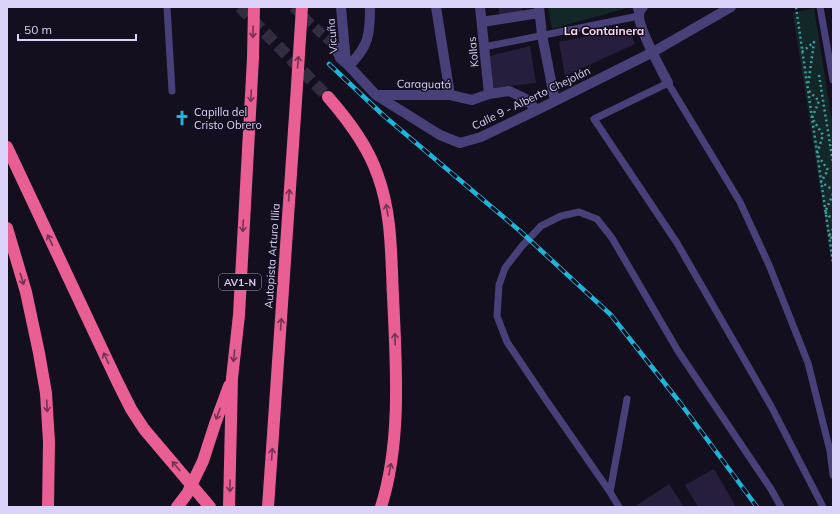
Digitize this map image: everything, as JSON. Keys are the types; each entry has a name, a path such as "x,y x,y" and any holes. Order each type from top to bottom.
{"highway":[{"name":"AV1-N","path":"229,507 232,378 239,314 253,58 254,7"},
{"name":"Autopista Arturo Illia","path":"268,507 302,7"},
{"path":"328,97 341,111 354,129 373,162 383,191 389,222 396,355 396,398 393,452 388,481 381,507"},
{"path":"7,147 117,381 132,409 144,429 210,507"},
{"path":"7,228 26,292 46,393 49,442 48,507"},
{"path":"177,507 187,494 203,461 214,424 232,378"}],"street":[{"name":"Vicuña","path":"341,7 348,65"},
{"path":"348,65 359,55 367,40 370,7"},
{"path":"436,7 450,95"},
{"name":"Kollas","path":"480,7 489,94"},
{"name":"Calle 9 - Alberto Chejolán","path":"335,46 340,58 376,95 440,135 460,143 481,137 653,52 731,7"},
{"path":"482,22 539,10 542,35 555,101"},
{"path":"639,10 642,29 668,83"},
{"name":"Caraguatá","path":"376,95 450,95 472,100 489,94 509,91 524,98 537,110"}],"lane":[{"path":"167,7 172,91"},
{"path":"820,7 833,80"},
{"path":"484,46 542,35 639,10"},
{"path":"823,507 771,406 677,243 594,120 668,83 740,202 770,265 808,363 830,451 833,475"},
{"path":"619,507 507,342 497,316 499,285 505,268 522,246 541,226 561,216 579,212 597,219 612,238 678,351 772,489 781,507"},
{"path":"610,492 627,399"}],"path":[{"path":"796,7 833,263"},
{"path":"802,52 814,42"},
{"path":"814,42 816,57"},
{"path":"808,90 814,42"},
{"path":"819,72 833,163"},
{"path":"808,90 820,102 812,118"},
{"path":"812,118 823,135 817,154"},
{"path":"817,154 828,170 821,182"},
{"path":"821,182 833,190"},
{"path":"825,212 833,194"},
{"path":"825,212 833,220"},
{"path":"829,236 833,229"},
{"path":"829,236 833,239"}],"green space":[{"path":"548,7 627,7 627,8 552,29"},
{"path":"814,8 833,127 833,271 793,13"}],"building":[{"path":"499,7 522,7 522,12 499,15"},
{"path":"629,28 635,44 565,76 559,42"},
{"path":"530,46 536,83 492,88 490,56"},
{"path":"714,469 736,507 698,507 685,485"},
{"path":"669,484 684,507 634,507"}],"tunnel":[{"path":"240,7 328,97"},
{"path":"293,7 335,46"}],"railway":[{"path":"329,64 383,115 520,231 611,315 681,404 757,507"}],"place":[{"name":"Capilla del Cristo Obrero","path":"182,118"}],"district":[{"name":"La Containera","path":"604,30"}]}
